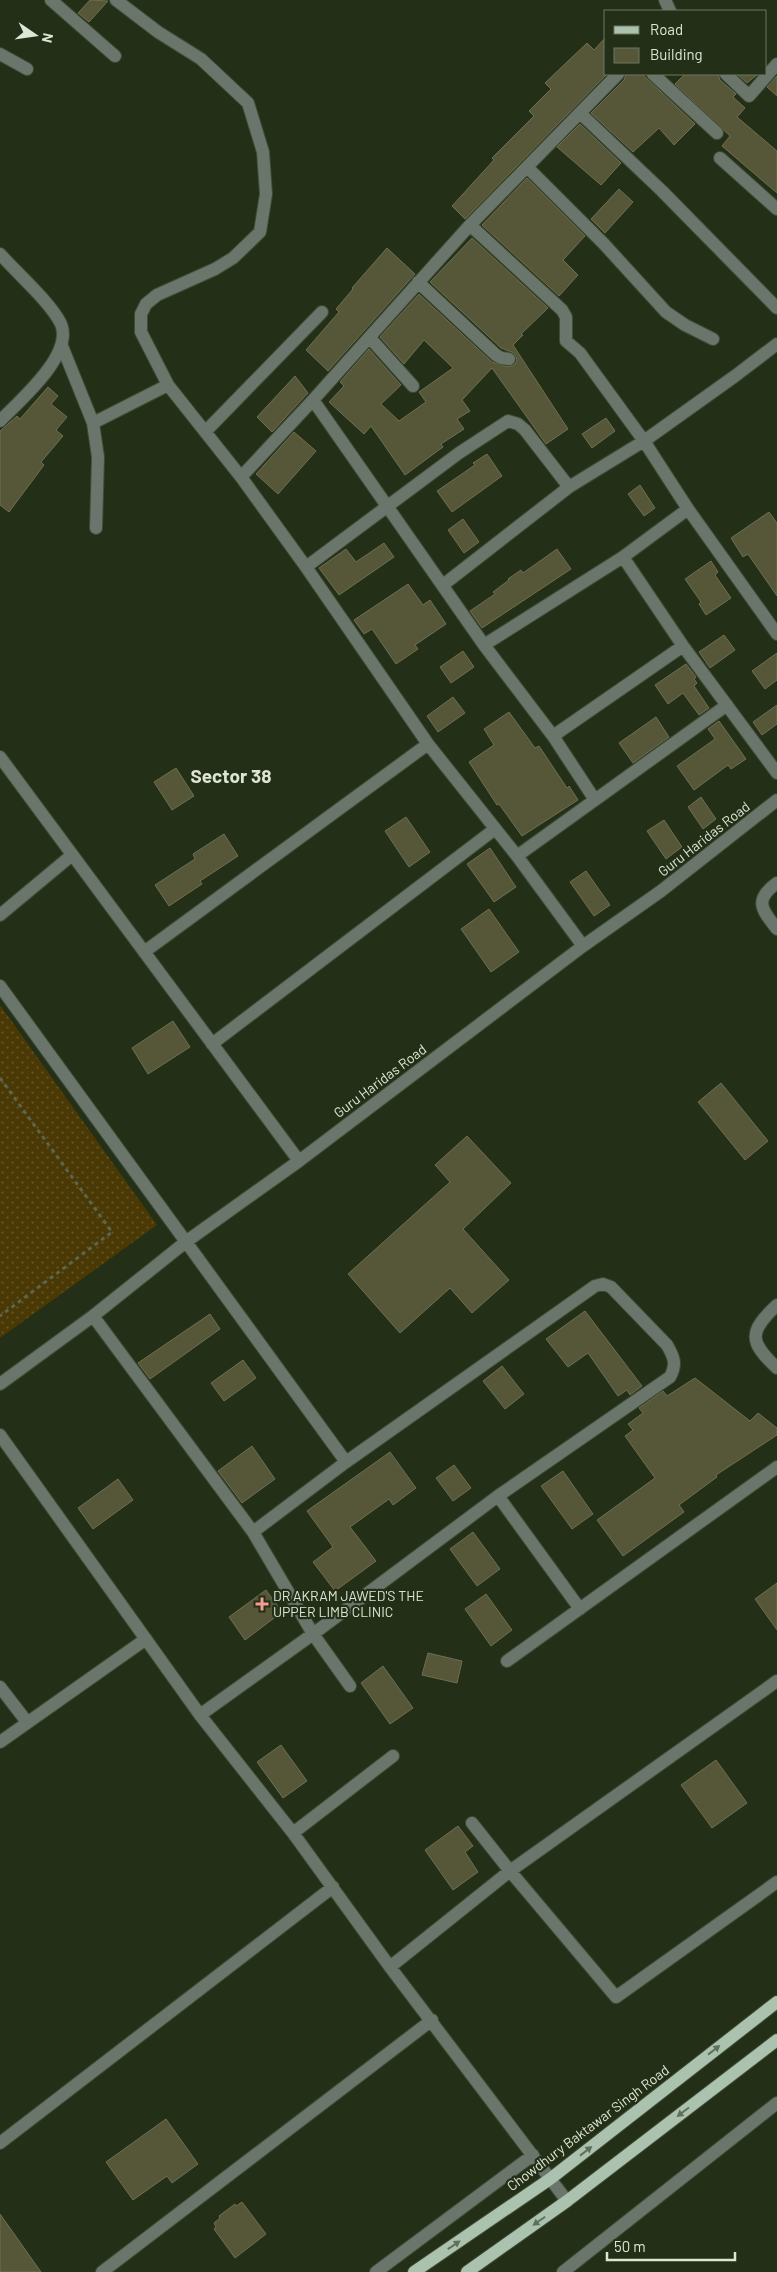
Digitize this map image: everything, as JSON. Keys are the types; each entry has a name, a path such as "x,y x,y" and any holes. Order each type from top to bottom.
{"main road":[{"name":"Chowdhury Baktawar Singh Road","path":"414,2272 550,2179 777,2002"},
{"path":"467,2272 567,2201 777,2040"}],"street":[{"path":"51,0 115,56"},
{"path":"116,0 158,32 201,60 248,103 264,152 266,194 260,232 233,258 215,269 157,295 146,304 141,314 140,332 168,385 241,477 306,567 428,744 517,856 583,946"},
{"path":"0,54 27,69"},
{"path":"727,75 749,96 777,64"},
{"path":"241,477 370,338 470,225 617,75"},
{"path":"654,75 717,133"},
{"path":"580,112 662,191 777,308"},
{"path":"720,158 777,208"},
{"path":"527,167 604,244 666,312 685,325 714,339"},
{"path":"470,225 562,310 566,317 566,341 580,353 644,441 688,509 777,634"},
{"path":"0,254 54,313 62,326 62,346 93,423 98,457 96,528"},
{"path":"418,282 496,355 509,359"},
{"path":"205,432 322,312"},
{"path":"370,338 413,386"},
{"path":"443,585 569,487 644,441 777,344"},
{"path":"0,422 52,365 62,346"},
{"path":"93,423 168,385"},
{"path":"313,400 484,645 553,736 595,800"},
{"path":"306,567 459,453 508,421 518,424 525,430 569,487"},
{"path":"484,645 623,557 688,509"},
{"path":"623,557 683,646 777,773"},
{"path":"553,736 683,646"},
{"path":"517,856 727,705"},
{"path":"144,952 428,744"},
{"path":"0,757 299,1161"},
{"name":"Guru Haridas Road","path":"0,1384 93,1316 187,1241 299,1161 583,946 661,892 777,800"},
{"path":"212,1044 494,829"},
{"path":"0,915 72,855"},
{"path":"777,884 766,891 761,901 762,910 777,929"},
{"path":"0,986 346,1462"},
{"path":"200,1715 313,1634 498,1496 670,1377 676,1366 673,1356 667,1345 611,1287 603,1284 595,1286 346,1462 253,1532"},
{"path":"777,1305 761,1320 756,1330 756,1346 760,1353 777,1368"},
{"path":"93,1316 253,1532 313,1634 350,1686"},
{"path":"0,1435 200,1715 293,1833 390,1967 432,2020 567,2201"},
{"path":"507,1661 777,1467"},
{"path":"498,1496 580,1610"},
{"path":"0,1742 146,1640"},
{"path":"390,1967 510,1871 777,1681"},
{"path":"0,1687 27,1722"},
{"path":"293,1833 393,1756"},
{"path":"472,1823 616,1998 777,1882"},
{"path":"0,2143 333,1888"},
{"path":"102,2272 432,2020"},
{"path":"563,2272 777,2103"},
{"path":"376,2272 533,2155"}],"path":[{"path":"0,1078 112,1232 0,1316"}],"shaded area":[{"path":"0,1005 157,1225 0,1338"}],"building":[{"path":"90,0 108,1 89,22 78,13"},
{"path":"604,39 604,75 606,75 465,219 452,206 494,160 492,158 534,116 529,111 551,89 545,83 587,43 594,50"},
{"path":"626,75 643,75 695,124 674,145 659,128 633,152 591,113 624,80"},
{"path":"684,75 718,75 720,80 736,94 733,97 745,108 737,117 777,151 777,193 722,146 730,136 675,84"},
{"path":"738,75 757,75 747,83"},
{"path":"777,76 777,96 767,87"},
{"path":"580,124 621,163 601,185 557,147"},
{"path":"527,178 585,236 563,260 578,275 559,296 482,225"},
{"path":"619,189 633,202 605,233 591,219"},
{"path":"472,238 548,308 521,334 523,335 513,345 568,429 546,444 492,368 462,400 470,411 457,419 464,429 441,444 443,447 405,475 371,426 364,434 329,402 344,386 340,382 369,349 401,385 381,404 399,421 426,402 419,392 453,368 424,340 404,364 380,337 419,294 492,362 508,367 515,364 517,360 514,353 501,348 430,282"},
{"path":"387,248 415,274 328,371 306,350 339,312 336,309 352,288"},
{"path":"295,376 308,393 272,432 257,417"},
{"path":"48,387 58,396 51,404 67,417 56,430 63,436 41,462 44,465 9,512 0,505 0,431 17,416 20,419"},
{"path":"606,418 615,431 592,448 582,434"},
{"path":"294,432 316,451 278,494 256,474"},
{"path":"487,454 502,476 452,512 437,491 475,465 473,463"},
{"path":"640,485 655,508 644,516 628,494"},
{"path":"769,512 777,523 777,596 748,554 743,557 731,538"},
{"path":"463,519 479,542 464,553 448,530"},
{"path":"384,543 394,557 339,595 319,568 346,549 356,562"},
{"path":"557,549 571,569 482,628 470,611 495,594 493,592 508,579 521,570 523,573"},
{"path":"711,561 718,572 715,575 731,598 706,615 699,604 701,602 685,579"},
{"path":"408,584 423,605 430,600 446,624 415,645 418,649 396,664 372,629 364,634 354,620"},
{"path":"724,635 735,650 710,668 699,652"},
{"path":"463,651 474,667 451,683 440,667"},
{"path":"777,653 777,680 765,689 752,671"},
{"path":"686,664 696,677 694,679 697,683 694,686 709,708 699,715 683,693 668,704 655,685"},
{"path":"453,697 465,713 438,732 427,716"},
{"path":"777,705 777,724 762,735 753,722"},
{"path":"509,712 535,748 539,746 567,788 569,786 578,800 522,836 499,804 497,805 469,762 494,745 484,729"},
{"path":"656,717 669,737 633,763 619,743"},
{"path":"719,721 746,759 731,769 728,765 694,790 677,766 715,739 708,729"},
{"path":"176,768 194,796 172,810 154,782"},
{"path":"701,797 716,819 703,829 688,807"},
{"path":"406,817 430,852 409,867 385,831"},
{"path":"664,820 682,847 666,859 647,831"},
{"path":"224,834 238,856 200,881 202,884 169,906 155,885 195,859 193,854"},
{"path":"490,848 516,887 494,902 467,864"},
{"path":"586,871 610,905 594,916 570,882"},
{"path":"489,909 519,952 491,972 461,929"},
{"path":"173,1021 190,1047 148,1074 132,1048"},
{"path":"721,1083 768,1141 745,1160 698,1102"},
{"path":"467,1136 511,1183 463,1229 509,1280 472,1313 450,1288 400,1333 348,1274 450,1182 435,1165"},
{"path":"585,1311 642,1386 630,1395 627,1390 618,1396 588,1353 568,1367 546,1339"},
{"path":"210,1314 220,1329 150,1379 138,1363"},
{"path":"243,1360 256,1378 224,1401 211,1383"},
{"path":"502,1366 524,1394 505,1409 483,1381"},
{"path":"695,1378 750,1421 758,1413 777,1428 777,1435 716,1475 717,1477 679,1505 684,1512 623,1556 597,1520 655,1478 625,1436 633,1430 628,1424 643,1413 639,1408 663,1391 667,1396"},
{"path":"252,1446 275,1479 242,1503 218,1471"},
{"path":"390,1452 416,1488 393,1505 389,1499 350,1527 376,1561 335,1591 313,1562 333,1547 307,1511"},
{"path":"454,1465 471,1488 453,1501 436,1478"},
{"path":"563,1471 593,1514 572,1529 541,1486"},
{"path":"118,1479 133,1500 93,1529 78,1508"},
{"path":"473,1532 500,1569 477,1586 450,1549"},
{"path":"777,1583 777,1630 755,1599"},
{"path":"266,1590 282,1612 245,1640 229,1617"},
{"path":"486,1594 512,1630 491,1646 465,1609"},
{"path":"428,1653 462,1661 457,1683 422,1675"},
{"path":"383,1666 413,1708 390,1724 361,1683"},
{"path":"281,1745 307,1781 283,1798 257,1762"},
{"path":"716,1760 747,1803 712,1828 681,1785"},
{"path":"458,1826 473,1846 465,1852 478,1872 453,1890 425,1850"},
{"path":"166,2119 198,2164 172,2183 167,2176 133,2200 106,2162"},
{"path":"242,2202 266,2234 235,2258 214,2229 216,2227 214,2223 220,2218 219,2216 235,2204 236,2206"},
{"path":"0,2214 41,2272 0,2272"}],"place":[{"name":"DR AKRAM JAWED'S THE UPPER LIMB CLINIC","path":"262,1604"}],"district":[{"name":"Sector 38","path":"231,776"}]}
